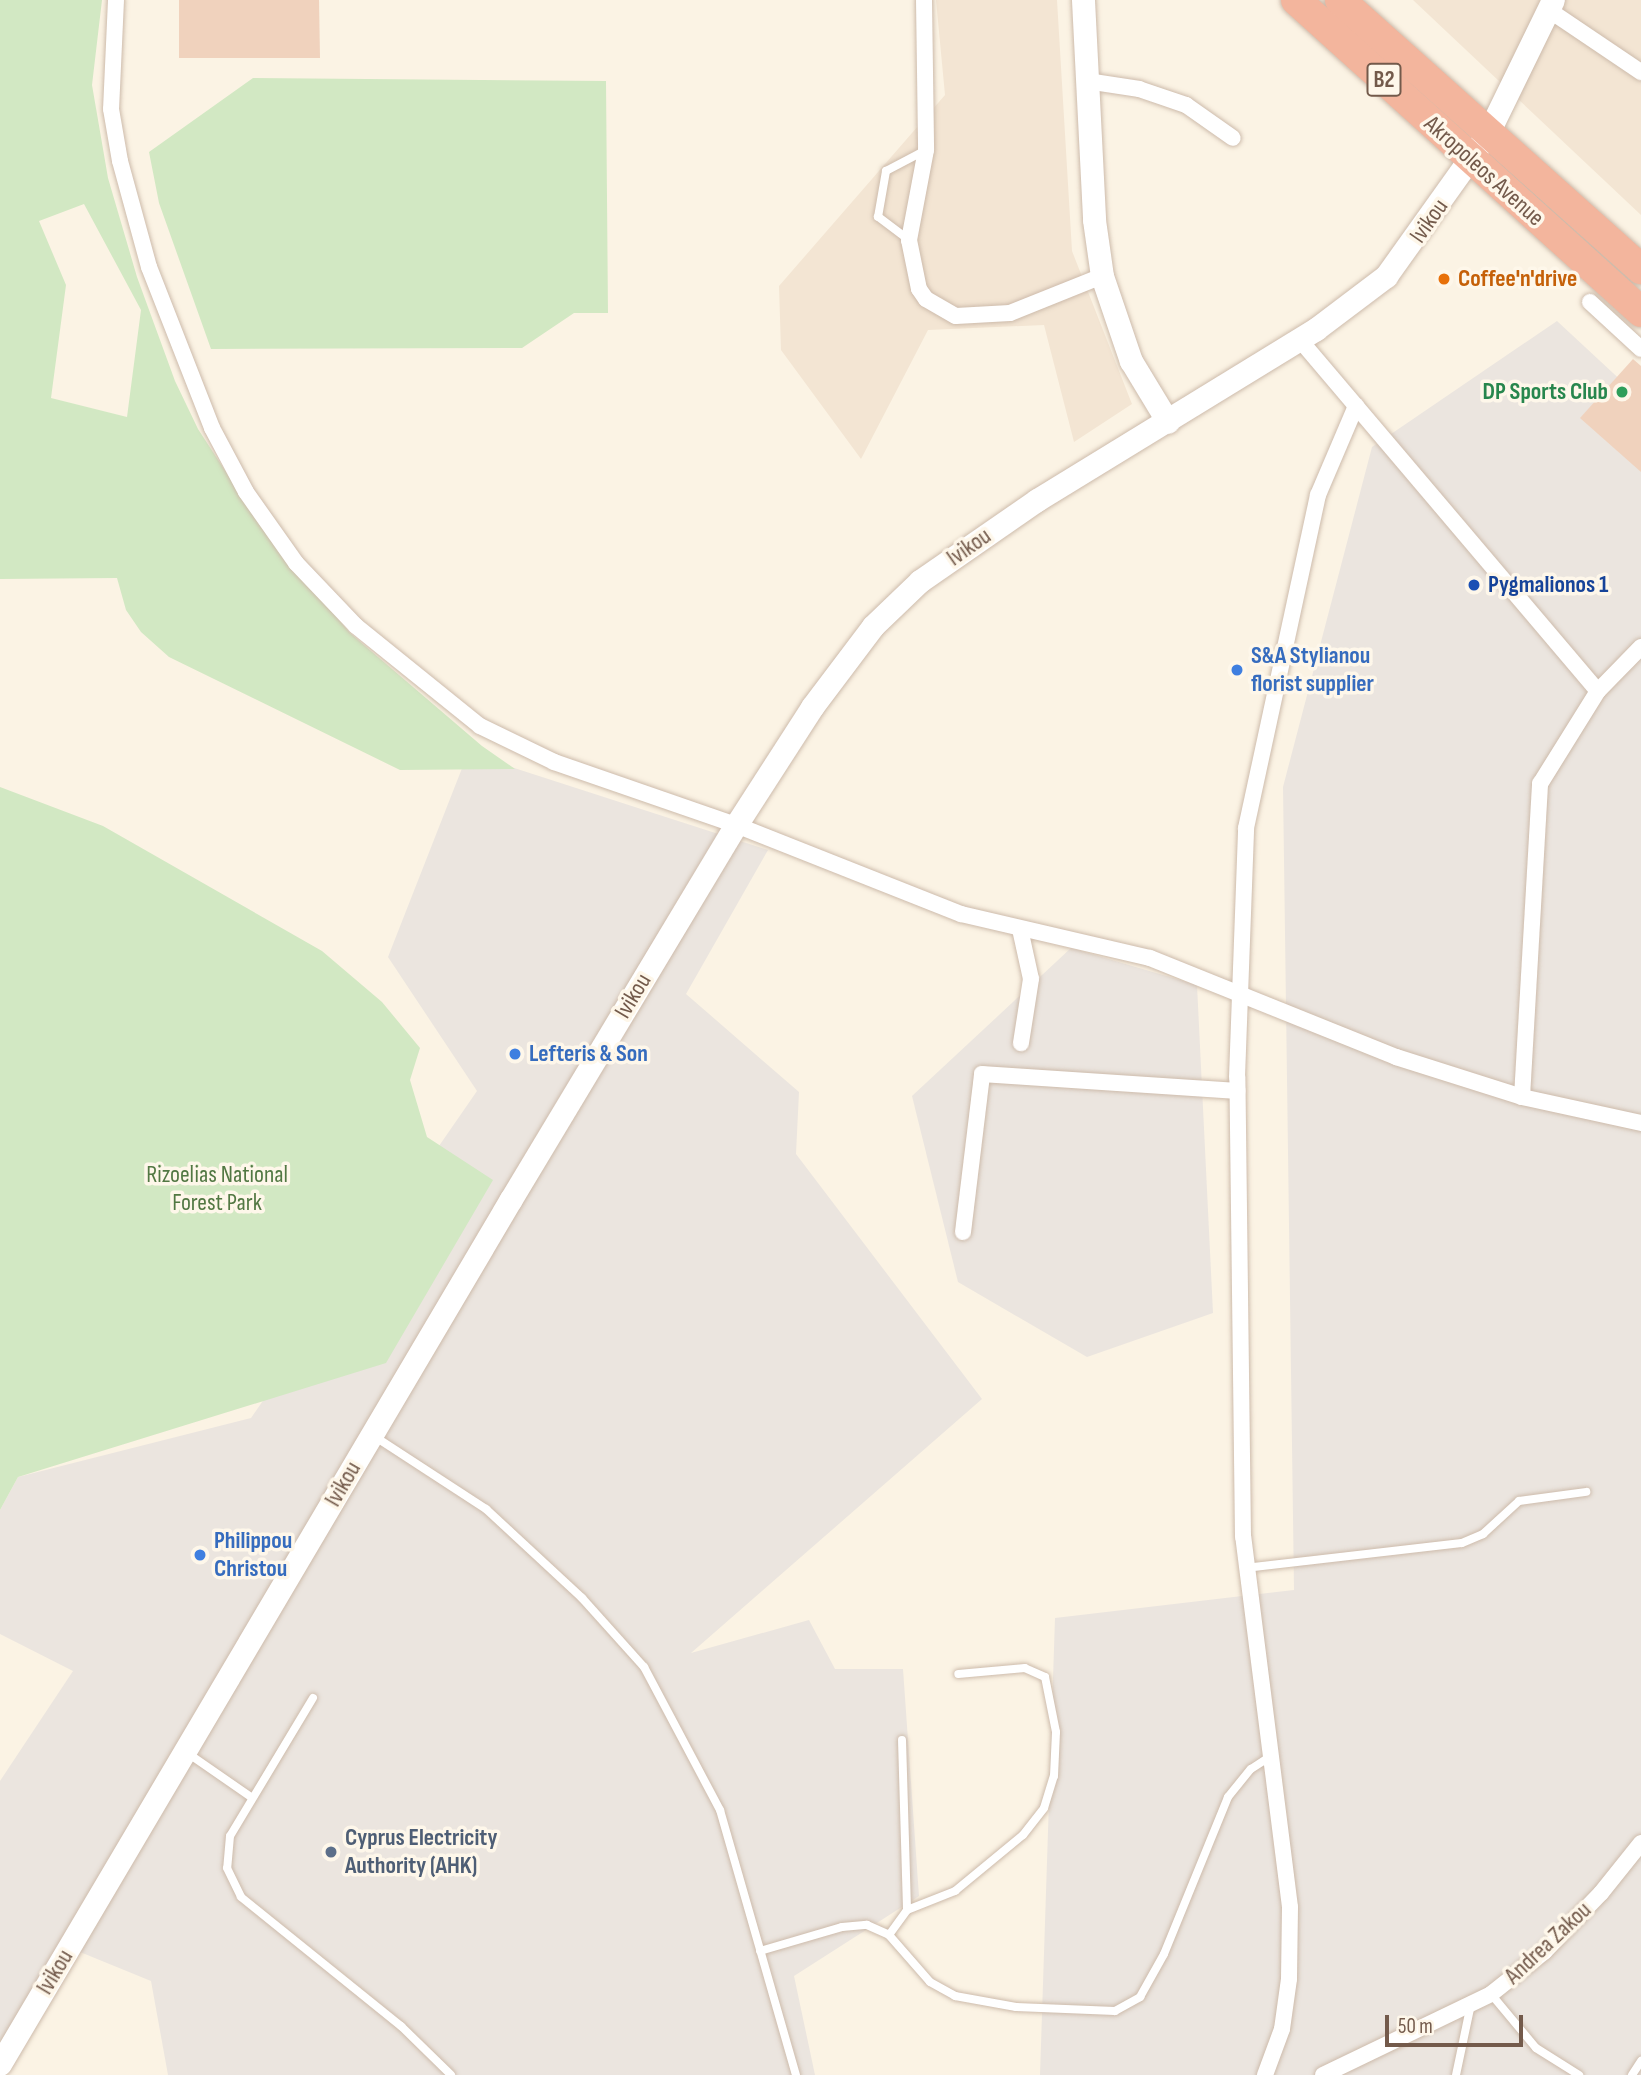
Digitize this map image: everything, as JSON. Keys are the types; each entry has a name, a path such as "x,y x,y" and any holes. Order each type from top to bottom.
{"highway":[{"name":"Akropoleos Avenue","path":"1296,0 1641,313"},
{"name":"Akropoleos Avenue","path":"1340,0 1641,269"}],"street":[{"path":"116,0 111,109 120,161 149,267 212,428 246,492 296,563 356,626 480,726 554,762 736,825 961,914 1150,958 1396,1057 1522,1097 1641,1123"},
{"path":"924,0 926,150 909,240 919,289 926,299 956,316 1010,313 1102,276"},
{"path":"1083,0 1094,220 1102,276 1131,361 1168,422"},
{"path":"1551,5 1641,72"},
{"name":"Ivikou","path":"0,2064 371,1435 736,825 827,687 873,626 920,580 1037,500 1300,340 1386,276 1472,160 1551,5"},
{"path":"1087,81 1139,89 1186,105 1233,138"},
{"path":"1590,302 1641,349"},
{"path":"1300,340 1598,691"},
{"path":"1265,2075 1282,2029 1289,1979 1290,1907 1245,1568 1237,1091 1246,828 1318,495 1356,406"},
{"path":"1522,1097 1540,784 1598,691 1641,647"},
{"path":"1020,929 1031,979 1021,1043"},
{"path":"963,1232 982,1074 1237,1091"},
{"name":"Andrea Zakou","path":"1323,2075 1341,2071 1492,1994 1544,1952 1601,1893 1641,1843"}],"lane":[{"path":"909,240 877,217 886,170 926,150"},
{"path":"371,1435 486,1509 582,1598 643,1667 720,1810 796,2075"},
{"path":"1245,1568 1462,1543 1483,1534 1519,1501 1586,1492"},
{"path":"889,1935 907,1910 955,1891 1023,1835 1044,1808 1054,1776 1056,1732 1051,1688 1045,1677 1025,1668 958,1674"},
{"path":"313,1698 251,1797 230,1836 227,1868 241,1896 401,2026 451,2075"},
{"path":"902,1740 907,1910"},
{"path":"186,1752 251,1797"},
{"path":"760,1951 842,1927 867,1925 889,1935 930,1982 955,1996 1016,2007 1100,2013 1128,2006 1140,1997 1164,1954 1228,1797 1251,1769 1271,1756"},
{"path":"1492,1994 1536,2048 1579,2075"},
{"path":"1456,2075 1471,2004"},
{"path":"1632,2075 1641,2061"}],"shaded area":[{"path":"936,0 1057,0 1072,251 1132,404 1074,442 1044,325 928,330 861,459 781,350 779,286 945,95"},
{"path":"1413,0 1641,0 1641,215"},
{"path":"1557,321 1641,399 1641,2075 1040,2075 1055,1618 1294,1590 1283,787 1372,447"},
{"path":"468,753 768,850 686,994 799,1092 796,1154 982,1399 691,1653 809,1620 835,1669 903,1669 919,1896 794,1976 815,2075 168,2075 151,1981 80,1952 0,2043 0,1781 73,1671 0,1634 0,1510 18,1477 251,1418 477,1091 388,957"},
{"path":"1071,948 1197,985 1213,1313 1087,1357 958,1282 912,1096"}],"green space":[{"path":"0,0 102,0 92,85 108,178 137,277 175,381 198,429 269,538 350,633 482,746 515,769 400,770 169,657 141,632 126,610 117,578 0,579","holes":["84,204 141,310 127,417 51,398 66,285 39,221"]},
{"path":"253,78 606,81 608,313 574,313 522,348 211,349 159,203 149,152"},
{"name":"Rizoelias National Forest Park","path":"0,787 103,826 322,951 382,1002 420,1048 410,1080 427,1137 493,1180 386,1363 18,1477 0,1510"}],"building":[{"path":"179,0 319,0 320,58 179,58"},
{"name":"DP Sports Club","path":"1633,359 1641,366 1641,472 1580,418"}],"place":[{"name":"Coffee'n'drive","path":"1444,279"},
{"name":"DP Sports Club","path":"1622,392"},
{"name":"Pygmalionos 1","path":"1474,585"},
{"name":"S&A Stylianou florist supplier","path":"1237,670"},
{"name":"Lefteris & Son","path":"515,1054"},
{"name":"Philippou Christou","path":"200,1555"},
{"name":"Cyprus Electricity Authority (AHK)","path":"331,1852"}]}
